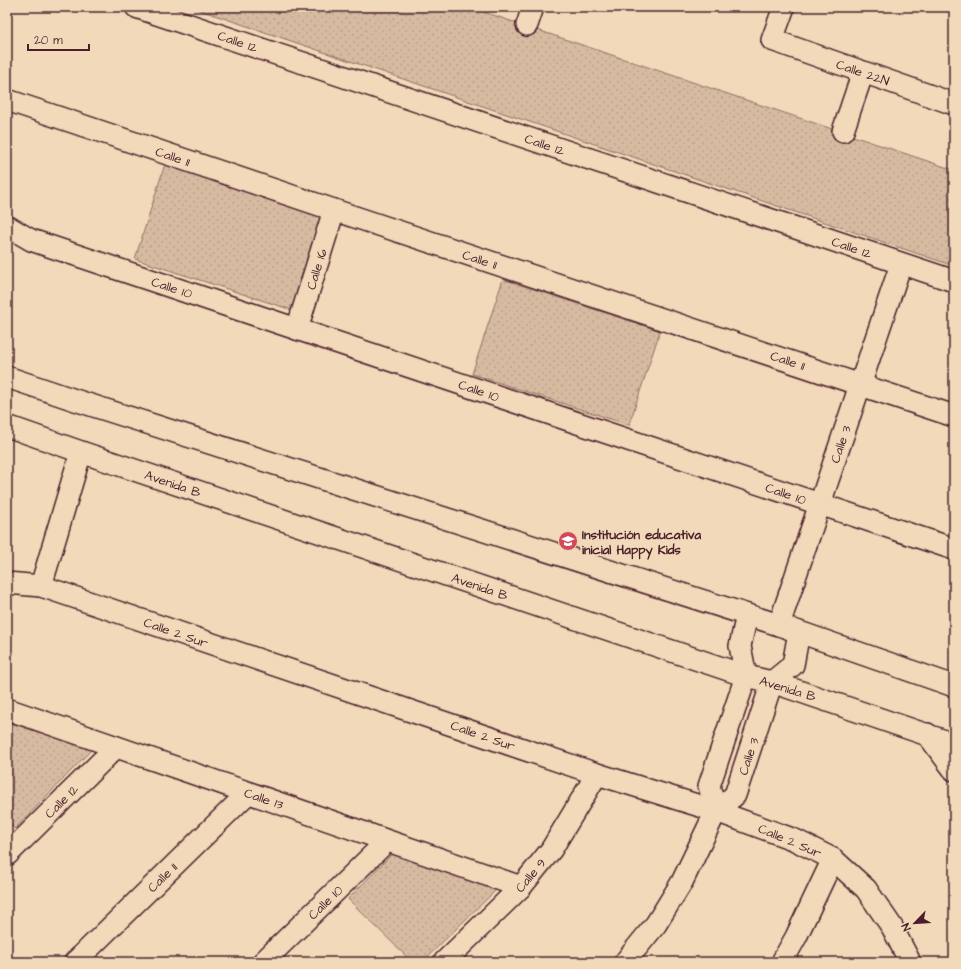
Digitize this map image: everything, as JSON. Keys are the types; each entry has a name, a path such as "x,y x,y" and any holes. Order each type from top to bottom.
{"street":[{"name":"Calle 12","path":"136,7 954,281"},
{"name":"Calle 22N","path":"784,7 772,40 954,104"},
{"path":"843,131 863,72"},
{"name":"Calle 11","path":"7,100 954,416"},
{"name":"Calle 16","path":"297,329 334,210"},
{"name":"Calle 10","path":"7,226 31,240 954,549"},
{"name":"Calle 3","path":"779,625 901,264"},
{"path":"7,377 105,410 779,625 954,686"},
{"name":"Avenida B","path":"7,426 746,676 772,682 954,744"},
{"path":"41,586 82,452"},
{"name":"Calle 2 Sur","path":"7,583 41,586 597,774 716,811 795,840 833,859 866,889 892,927 910,962"},
{"name":"Calle 3","path":"716,811 709,786 746,676 740,646 747,615"},
{"path":"772,682 793,666 799,632"},
{"name":"Calle 3","path":"625,962 656,924 682,882 716,811 735,795 772,682"},
{"name":"Calle 13","path":"7,709 521,887"},
{"path":"927,734 954,770"},
{"name":"Calle 12","path":"7,855 116,747"},
{"name":"Calle 9","path":"444,962 521,887 551,850 597,774"},
{"name":"Calle 11","path":"75,962 248,793"},
{"name":"Calle 10","path":"263,962 387,841"},
{"path":"782,962 796,937 833,859"}],"shaded area":[{"path":"191,7 469,7 954,170 954,266"},
{"path":"165,164 322,215 292,310 135,259"},
{"path":"503,279 660,331 629,425 472,374"},
{"path":"7,722 92,749 15,829 7,821"},
{"path":"394,852 499,887 422,962 412,962 348,899"}],"place":[{"name":"Institución educativa inicial Happy Kids","path":"568,541"}]}
